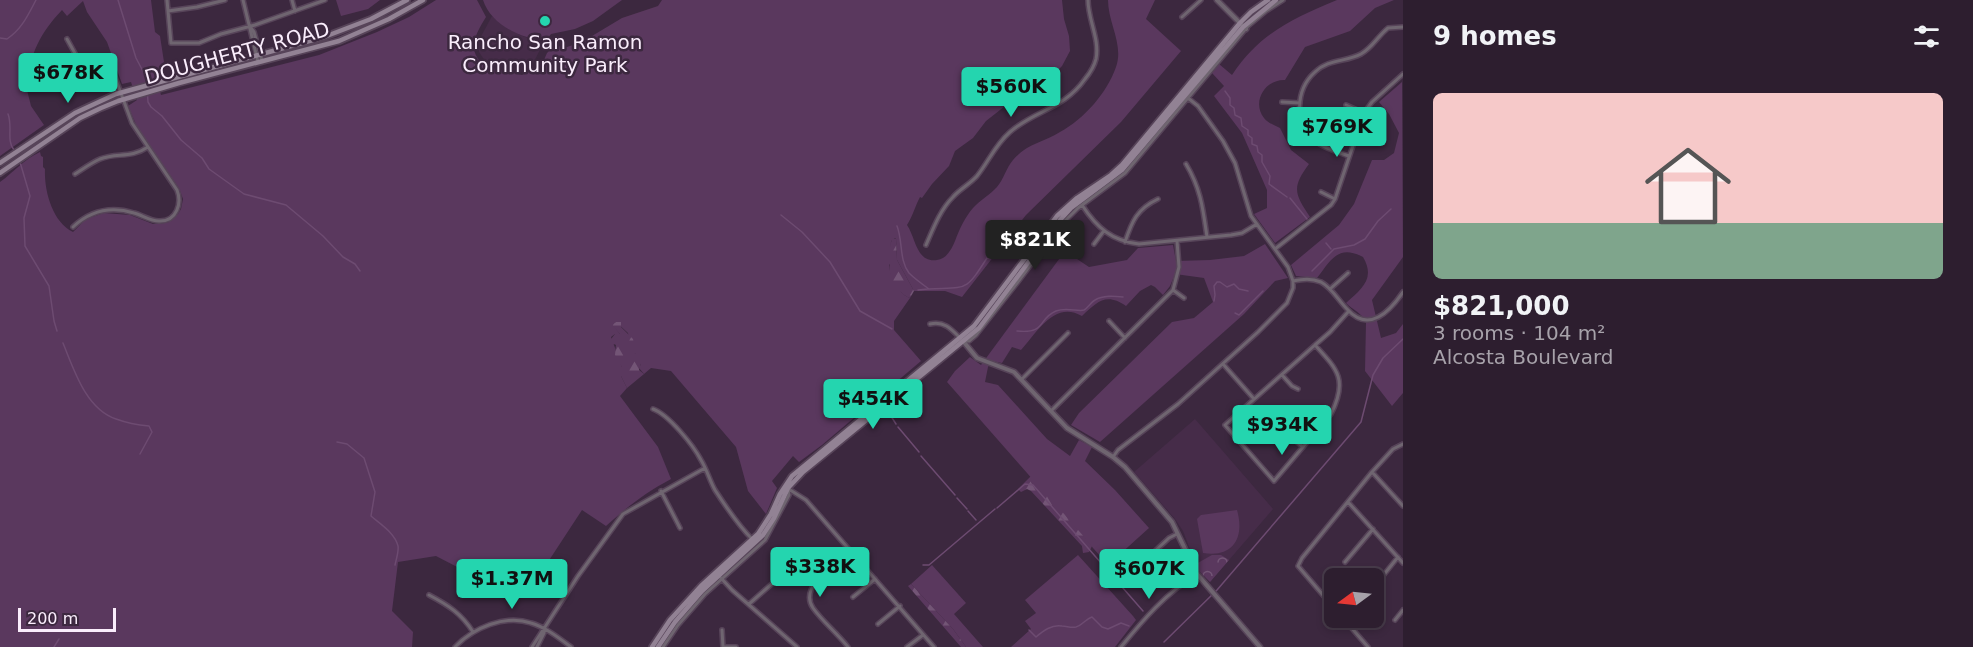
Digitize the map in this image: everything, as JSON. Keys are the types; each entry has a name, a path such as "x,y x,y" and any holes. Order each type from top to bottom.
{"main road":[{"name":"DOUGHERTY ROAD","path":"2,162 75,113 120,93 311,41 346,29 407,0"},
{"name":"DOUGHERTY ROAD","path":"0,173 80,118 123,100 318,48 389,19 423,0"},
{"path":"1243,26 1251,12 1268,0"},
{"path":"660,647 688,606 769,527 786,488 961,339 979,328 1060,220 1079,202 1122,170 1243,26 1276,0"},
{"path":"652,647 670,620 700,586 719,576"}],"street":[{"path":"167,0 171,43 199,43 325,0"},
{"path":"168,11 225,0"},
{"path":"243,0 250,26 254,32 260,62"},
{"path":"292,0 295,11"},
{"path":"926,245 944,208 977,176 1002,139 1017,126 1062,103 1082,84 1091,71 1096,59 1097,47 1088,0"},
{"path":"1182,17 1201,0"},
{"path":"1217,0 1243,26 1283,0"},
{"path":"1349,156 1322,146 1314,140 1302,121 1300,103 1302,91 1308,79 1322,66 1360,54 1388,28 1403,27"},
{"path":"67,39 83,68"},
{"path":"47,84 54,83 106,59 132,123 179,194 180,203 175,214 168,219 157,222 133,213 102,211 88,215 73,227"},
{"path":"1275,249 1325,211 1335,199 1364,113 1372,102 1403,75"},
{"path":"1113,457 1118,450 1178,405 1287,303 1291,296 1293,281 1288,267 1257,224 1247,204 1235,163 1223,141 1204,115 1185,95"},
{"path":"1282,102 1300,103"},
{"path":"1346,105 1364,113"},
{"path":"1356,135 1378,139"},
{"path":"75,174 101,159 127,156 148,147"},
{"path":"1186,164 1196,180 1207,237"},
{"path":"1321,192 1335,199"},
{"path":"1125,242 1135,216 1149,203 1158,199"},
{"path":"1079,202 1103,232 1125,242 1139,244 1242,233 1257,224"},
{"path":"1094,244 1103,232"},
{"path":"1051,411 1173,290 1179,267 1177,241"},
{"path":"1330,289 1348,273"},
{"path":"1293,281 1310,279 1324,284 1348,312 1362,319 1378,317 1388,312 1403,292"},
{"path":"1173,290 1184,298"},
{"path":"1315,345 1335,368 1340,385 1335,405 1331,414 1274,481 1225,425 1315,345 1348,312"},
{"path":"1109,321 1125,338"},
{"path":"930,324 947,326 977,358 1014,372 1067,428 1125,467 1179,533 1197,574 1260,647"},
{"path":"1022,379 1068,333"},
{"path":"1223,364 1254,399"},
{"path":"1282,375 1298,389"},
{"path":"653,409 667,419 689,442 714,488 742,529 754,541"},
{"path":"1280,428 1303,447"},
{"path":"1324,596 1298,566 1302,558 1372,472 1393,449 1403,444"},
{"path":"532,647 578,576 623,514 705,468"},
{"path":"1372,472 1403,506"},
{"path":"786,488 806,500 934,647"},
{"path":"786,488 789,495 765,540 719,576 797,647"},
{"path":"661,491 680,528"},
{"path":"1348,502 1403,563"},
{"path":"1345,562 1373,530"},
{"path":"1137,568 1169,538 1179,533"},
{"path":"848,647 811,603 810,591 821,576 850,551"},
{"path":"802,552 821,576"},
{"path":"1384,574 1398,557"},
{"path":"1121,647 1150,613 1184,582 1197,574"},
{"path":"853,597 876,579"},
{"path":"749,604 774,582"},
{"path":"429,595 457,612 472,632"},
{"path":"878,624 900,606"},
{"path":"1395,620 1403,610"},
{"path":"455,647 472,632 491,624 513,620 528,621 571,647"},
{"path":"1352,628 1368,647"},
{"path":"537,647 544,629"},
{"path":"722,630 723,647 736,647"},
{"path":"907,647 923,635"}],"shaded area":[{"path":"492,16 520,35 544,41 534,62 527,68 516,71 488,64 485,61 479,52 478,42"},
{"path":"1195,419 1273,509 1210,582 1198,570 1183,531 1175,519 1134,472"}],"green space":[{"path":"0,0 151,0 155,32 160,36 164,62 156,77 161,95 319,55 409,17 436,0 477,0 486,17 478,30 474,43 476,55 487,67 522,75 531,70 540,69 547,53 554,46 567,47 582,42 622,18 658,6 662,0 1062,0 1070,51 1062,66 1047,82 1013,98 986,121 973,138 955,151 949,166 918,200 907,225 921,254 930,260 944,258 949,253 970,212 997,187 1018,155 1069,127 1101,96 1112,77 1118,59 1117,42 1108,0 1155,0 1146,19 1181,51 1121,122 1026,215 962,297 945,291 914,291 897,260 896,239 891,241 889,263 891,273 902,292 910,298 894,321 894,330 921,361 822,445 799,462 793,456 772,481 777,488 766,514 748,491 736,447 671,371 651,368 644,374 639,368 641,364 635,353 631,353 628,333 616,322 613,325 620,334 611,337 622,367 621,376 627,388 620,396 658,447 671,479 637,501 606,526 582,510 527,594 513,585 488,583 436,556 398,562 392,611 413,632 412,647 0,647 0,182 40,152 43,157 46,186 51,205 60,221 73,232 86,219 104,213 130,215 153,224 169,222 178,214 183,199 179,188 138,129 128,106 137,100 131,82 122,84 107,42 87,12 83,1 67,16 62,10 42,35 34,53 26,86 31,106 44,125 0,156"},
{"path":"336,0 380,0 368,9 341,16"},
{"name":"Rancho San Ramon Community Park","path":"483,0 622,0 593,21 575,29 551,34 546,41 527,37 508,29 493,17"},
{"path":"1337,0 1394,0 1375,8 1350,31 1305,47 1285,80 1272,83 1262,92 1259,105 1264,118 1280,128 1291,150 1309,164 1299,179 1297,191 1310,217 1275,243 1254,214 1267,208 1267,190 1242,133 1214,96 1224,86 1212,73 1219,64 1232,75 1254,48 1278,29"},
{"path":"1402,82 1403,257 1372,300 1381,338 1396,333 1403,324 1403,393 1392,406 1365,371 1366,322 1346,303 1361,288 1367,278 1367,265 1363,257 1354,253 1341,253 1331,260 1317,278 1296,276 1291,265 1339,225 1354,204 1372,160 1384,160 1394,153 1399,133 1389,114 1379,102"},
{"path":"892,238 896,239 897,260 914,291 910,298 898,289 890,274 890,265 887,261"},
{"path":"1265,244 1288,278 1275,281 1244,314 1100,442 1071,425 1079,413 1172,322 1194,318 1213,302 1204,278 1175,274 1163,295 1151,285 1140,291 1126,306 1107,299 1097,303 1082,316 1072,312 1055,315 1040,327 1021,350 1012,347 1002,363 992,361 988,367 985,382 998,385 1047,439 1070,456 1079,440 1092,447 1085,461 1149,528 1108,565 947,382 970,357 981,365 1065,251 1089,267 1127,260 1138,248 1173,245 1176,261 1210,260 1244,256"},
{"path":"621,322 621,327 633,339 631,352 638,354 642,360 639,370 644,374 627,388 621,376 615,373 622,367 615,355 616,345 610,346 608,343 615,334 620,334 612,325"},
{"path":"1031,476 1092,546 1089,552 1083,553 1082,546 1031,491 1027,489 1021,492 1018,489"},
{"path":"1237,510 1239,529 1234,544 1222,552 1203,553 1197,519 1201,515"},
{"path":"1078,555 1136,620 1115,647 1011,647 1031,629 1025,621 1036,613 1025,600"},
{"path":"1212,555 1221,555 1229,560 1210,582 1198,570 1196,564"},
{"path":"932,565 966,603 954,614 983,647 966,647 953,629 911,584"},
{"path":"911,584 953,629 966,647 961,647 908,586"}],"waterway":[{"path":"0,38 7,39 17,31 36,0"},
{"path":"118,0 136,58 147,83"},
{"path":"147,87 148,102 151,107 162,116 181,140 202,158 209,169 244,194 286,205 323,236 343,257 355,264 360,271"},
{"path":"1225,91 1230,98 1230,105 1234,108 1235,115 1241,118 1242,126 1248,130 1248,135 1252,138 1252,144 1257,146 1258,152 1262,155 1262,162 1270,176 1269,184 1287,197"},
{"path":"8,114 10,142 14,150"},
{"path":"20,162 30,196 24,218 25,246 49,286 57,331"},
{"path":"1290,198 1307,219"},
{"path":"1312,271 1334,249 1354,245 1365,239 1378,221 1391,209"},
{"path":"781,215 802,232 830,262 860,311 892,329"},
{"path":"897,226 906,268 929,289 964,286 974,277 987,258 994,257"},
{"path":"1326,243 1331,249"},
{"path":"1214,301 1214,286 1217,282 1227,287 1234,284 1239,289 1248,291"},
{"path":"918,290 928,289"},
{"path":"1235,313 1239,315 1263,291"},
{"path":"1017,331 1038,328 1050,314 1056,311 1084,310 1098,298 1123,297"},
{"path":"1164,642 1217,590 1361,422 1373,375 1383,358 1403,339"},
{"path":"63,343 82,387 97,407 116,419 149,426 152,432 140,454"},
{"path":"889,413 896,424"},
{"path":"898,427 919,452"},
{"path":"337,442 347,444 364,458 375,492 371,516 387,529 396,541 398,550 395,565"},
{"path":"921,456 955,495"},
{"path":"997,508 1025,484 1033,485 1143,611"},
{"path":"957,498 967,509"},
{"path":"923,565 929,565 995,509"},
{"path":"968,511 976,520"},
{"path":"1029,630 1036,637 1051,627 1076,627 1092,617 1102,627 1108,629 1121,623 1129,626"},
{"path":"54,647 59,639"}],"place":[{"name":"Rancho San Ramon Community Park","path":"545,21"}]}
